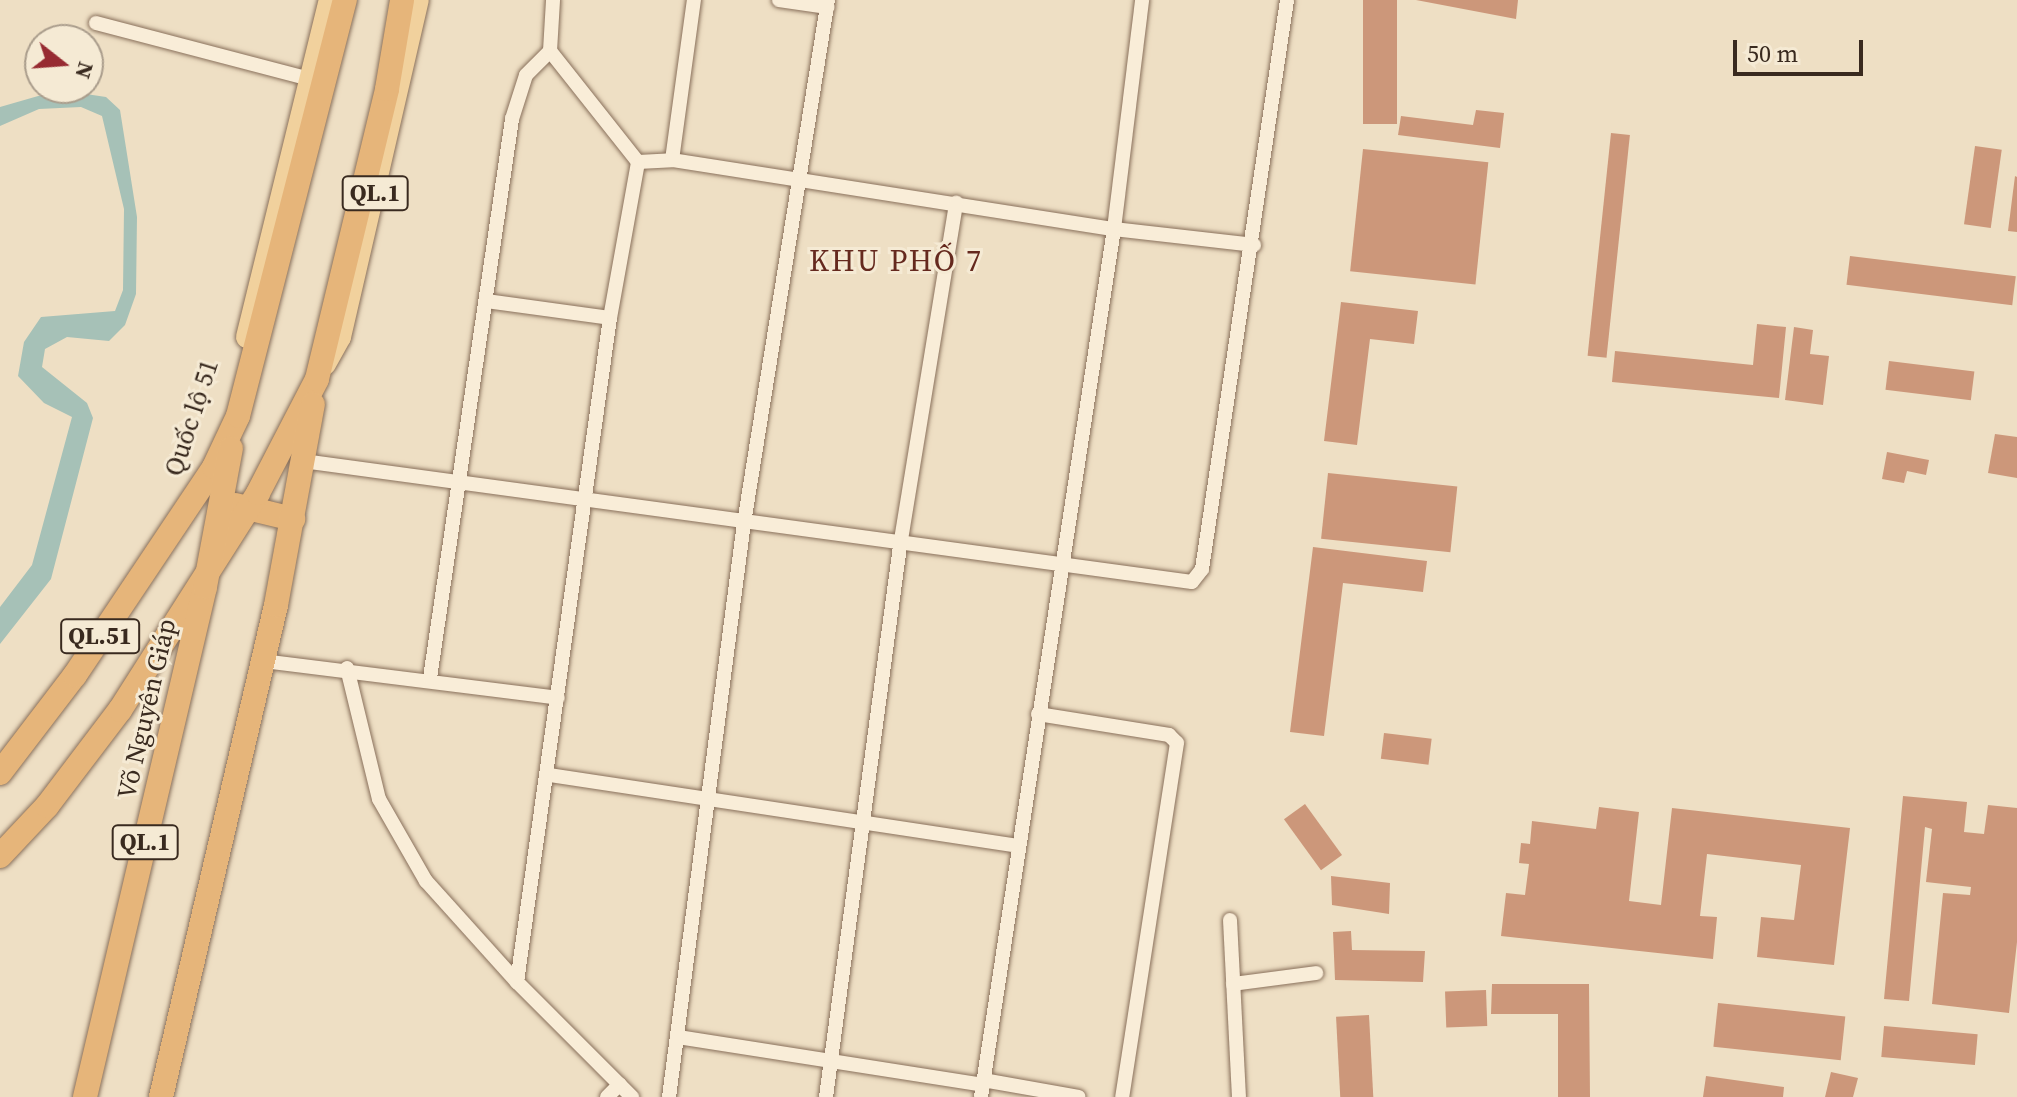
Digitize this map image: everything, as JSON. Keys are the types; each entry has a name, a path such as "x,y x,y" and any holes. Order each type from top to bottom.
{"highway":[{"name":"Quốc lộ 51","path":"195,496 238,416 345,0"},
{"name":"QL.1","path":"161,1097 263,661 293,519 317,379 387,89 402,0"},
{"name":"Võ Nguyên Giáp","path":"85,1097 207,574 238,416 237,378"},
{"name":"QL.51","path":"0,856 47,806 120,710 249,509 317,379"},
{"name":"QL.51","path":"0,773 75,675 195,496"},
{"path":"221,501 293,519"}],"main road":[{"name":"Quốc lộ 51","path":"195,496 237,378 330,0"},
{"name":"QL.1","path":"317,379 340,337 418,0"}],"street":[{"path":"430,678 512,119 526,75 550,51 553,0"},
{"path":"672,160 694,0"},
{"path":"669,1097 744,523 803,179 828,3 779,0"},
{"path":"982,1087 1114,229 1142,0"},
{"path":"303,461 1179,584 1192,582 1202,569 1254,245 1287,0"},
{"path":"96,23 309,79"},
{"path":"517,982 549,775 610,318 638,162 550,51"},
{"path":"638,162 672,160 1114,229 1254,245"},
{"path":"826,1097 900,546 956,203"},
{"path":"486,301 610,318"},
{"path":"263,661 430,678 558,698"},
{"path":"347,668 379,799 426,881 517,982 632,1097"},
{"path":"1038,714 1169,735 1177,743 1122,1097"},
{"path":"549,775 1018,846"},
{"path":"1230,920 1239,1097"},
{"path":"1233,984 1316,973"},
{"path":"678,1037 832,1058 982,1087 1079,1097"},
{"path":"607,1097 620,1084"}],"shaded area":[{"path":"106,97 120,110 137,217 136,294 125,325 109,341 67,337 45,349 42,367 87,403 93,418 51,579 0,644 0,607 32,565 72,417 44,403 18,376 24,342 41,317 115,311 123,290 124,209 102,116 81,107 39,109 0,126 0,107 24,100 24,104 104,104"}],"building":[{"path":"1363,0 1397,0 1397,124 1363,124"},
{"path":"1416,0 1518,0 1516,19"},
{"path":"1476,110 1504,113 1500,148 1398,135 1401,116 1473,125"},
{"path":"1611,133 1630,135 1606,358 1588,356"},
{"path":"1975,146 2002,150 1991,228 1964,224"},
{"path":"1363,149 1488,162 1475,284 1350,271"},
{"path":"2017,177 2017,232 2008,231"},
{"path":"1850,256 2016,276 2012,305 1846,285"},
{"path":"1341,302 1418,311 1414,344 1370,339 1357,445 1324,441"},
{"path":"1757,324 1786,327 1779,398 1612,382 1615,351 1753,365"},
{"path":"1794,327 1813,330 1810,354 1829,356 1823,405 1785,400"},
{"path":"1889,361 1974,371 1971,400 1885,390"},
{"path":"1995,434 2017,437 2017,478 1988,473"},
{"path":"1887,452 1929,460 1926,475 1907,471 1904,483 1882,479"},
{"path":"1328,473 1457,487 1450,552 1321,539"},
{"path":"1313,547 1427,561 1423,592 1343,583 1324,736 1290,732"},
{"path":"1384,733 1432,739 1428,765 1381,759"},
{"path":"1903,796 1967,802 1964,832 1984,834 1988,805 2017,808 2017,942 2009,1013 1932,1004 1943,893 1970,895 1971,887 1926,882 1932,829 1925,827 1909,1001 1884,999"},
{"path":"1305,804 1342,855 1321,870 1284,819"},
{"path":"1599,807 1639,812 1629,901 1661,905 1672,808 1850,828 1834,965 1757,957 1761,917 1794,920 1801,865 1707,854 1700,916 1717,917 1713,959 1501,936 1506,893 1525,895 1529,864 1519,863 1521,843 1530,844 1532,821 1596,829"},
{"path":"1331,876 1390,883 1389,914 1332,905"},
{"path":"1351,931 1352,950 1425,951 1423,982 1335,980 1333,932"},
{"path":"1492,984 1589,984 1590,1097 1558,1097 1558,1014 1491,1014"},
{"path":"1486,990 1487,1026 1446,1027 1445,991"},
{"path":"1718,1003 1845,1016 1841,1060 1713,1047"},
{"path":"1369,1015 1373,1097 1340,1097 1336,1017"},
{"path":"1884,1026 1978,1034 1975,1065 1881,1057"},
{"path":"1831,1072 1858,1078 1853,1097 1825,1097"},
{"path":"1706,1076 1784,1087 1783,1097 1703,1097"}],"district":[{"name":"KHU PHỐ 7","path":"896,261"}]}
